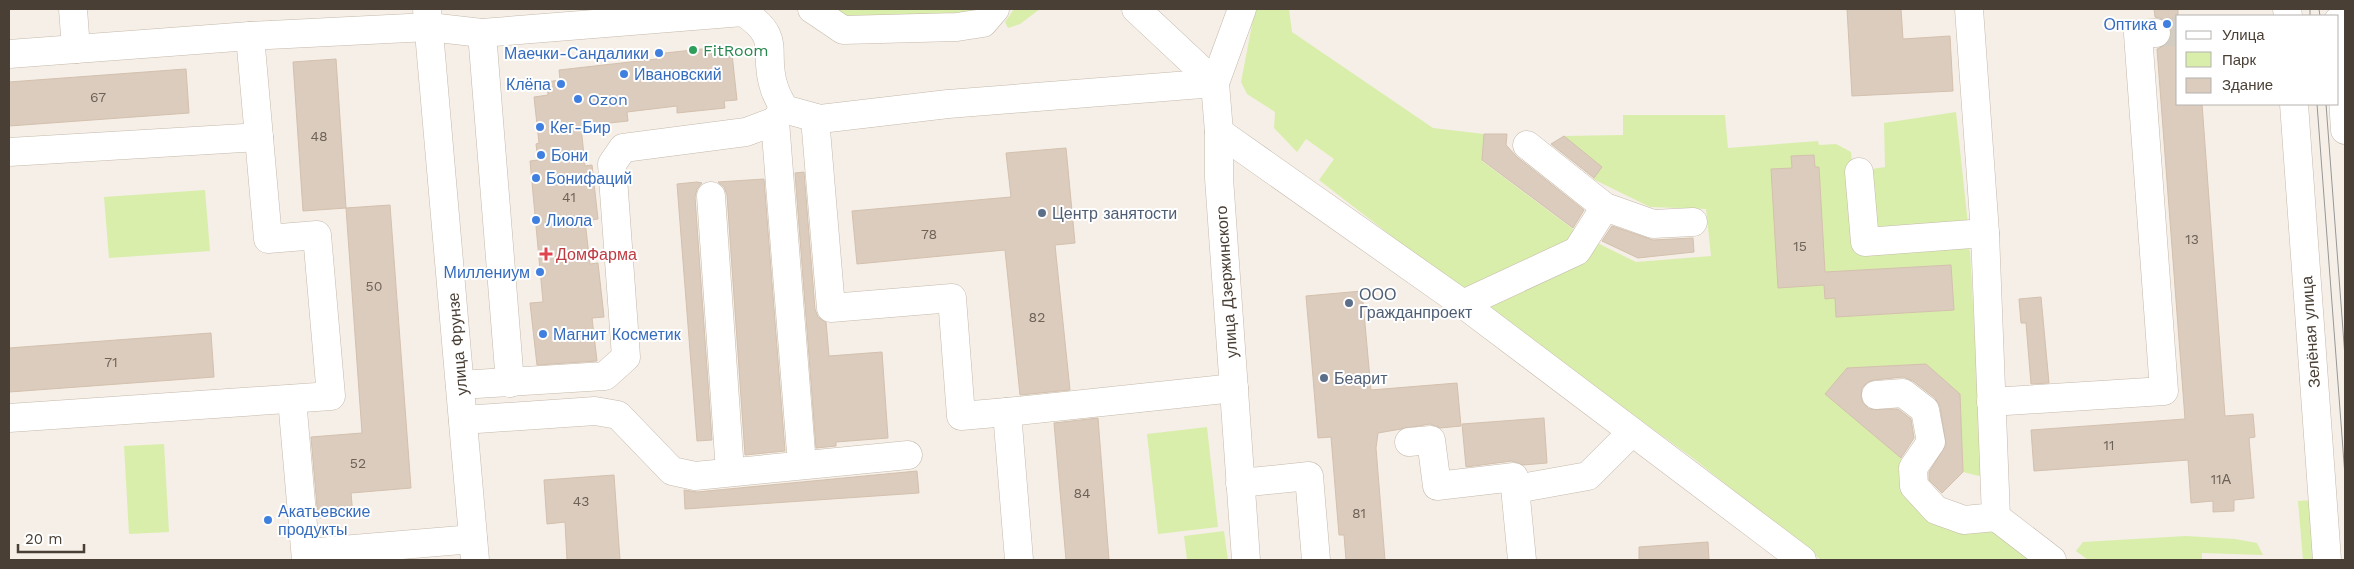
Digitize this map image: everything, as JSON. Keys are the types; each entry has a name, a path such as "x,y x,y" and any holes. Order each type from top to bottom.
{"street":[{"path":"73,9 76,49"},
{"path":"812,9 843,30 957,27 983,23 995,9"},
{"path":"1136,9 1215,83"},
{"name":"улица Дзержинского","path":"1242,9 1215,83 1219,132 1219,178 1246,560"},
{"path":"1969,9 1985,233 1996,517"},
{"path":"9,54 250,36 428,18 482,33 712,11 743,12 757,21 768,36 779,115 802,465"},
{"name":"улица Фрунзе","path":"428,18 474,550"},
{"path":"482,33 510,384"},
{"path":"1991,402 2164,391 2138,34 2156,33"},
{"path":"9,418 331,396 317,235 268,239 250,36"},
{"path":"2339,36 2345,130"},
{"path":"460,385 510,384 605,376 626,357 612,164 623,148 746,132 779,115 815,118 958,103 1215,83"},
{"name":"Зелёная улица","path":"2294,105 2327,560"},
{"path":"815,118 831,308 952,298 962,416 1234,388"},
{"path":"1219,132 1463,304 1802,560"},
{"path":"9,152 259,136"},
{"path":"1528,145 1605,207 1653,224 1693,222"},
{"path":"1859,172 1865,242 1985,233"},
{"path":"711,196 730,472"},
{"path":"1463,304 1577,251 1605,207"},
{"path":"1876,395 1903,393 1924,410 1931,442 1913,468 1914,486 1936,510 1964,520 1996,517 2052,560"},
{"path":"292,399 306,556 474,550"},
{"path":"463,420 595,411 618,415 672,471 695,476 908,455"},
{"path":"1007,412 1019,560"},
{"path":"1516,489 1588,476 1632,432"},
{"path":"1409,442 1431,440 1437,486 1514,477 1522,560"},
{"path":"1240,483 1309,476 1316,560"}],"green space":[{"path":"828,9 982,9 977,13 876,20 839,15"},
{"path":"1014,9 1040,9 1020,24 1008,28 1005,22"},
{"path":"1255,9 1289,9 1292,32 1433,128 1484,134 1482,161 1581,235 1636,262 1711,256 1706,209 1650,207 1593,179 1601,167 1564,136 1623,135 1623,115 1725,115 1728,148 1818,141 1819,145 1836,144 1851,152 1859,246 1967,245 1970,251 1983,477 1963,472 1960,394 1926,364 1847,368 1826,394 1904,461 1898,469 1906,489 1942,517 1977,533 1997,530 2035,560 1821,560 1694,459 1464,292 1319,180 1334,159 1306,139 1297,152 1274,128 1275,112 1247,94 1241,82","holes":["1814,155 1815,167 1819,167 1825,272 1951,265 1954,310 1836,317 1835,298 1825,299 1824,285 1792,168 1792,156"]},
{"path":"1956,112 1968,225 1878,230 1871,223 1868,174 1872,169 1885,167 1884,123"},
{"path":"205,190 210,251 109,258 104,197"},
{"path":"1207,427 1218,527 1158,534 1147,434"},
{"path":"164,444 169,532 129,534 124,446"},
{"path":"2314,500 2319,560 2303,560 2298,501"},
{"path":"1224,531 1228,560 1187,560 1184,536"},
{"path":"2186,536 2235,539 2257,543 2263,555 2202,553 2202,560 2088,560 2076,551 2083,542"}],"building":[{"path":"1847,9 1901,9 1903,39 1950,36 1953,91 1852,96"},
{"path":"2154,9 2178,9 2178,15 2176,15 2176,105 2202,105 2225,416 2253,414 2255,437 2249,438 2254,498 2234,500 2234,511 2213,512 2213,501 2191,503 2188,460 2034,471 2031,430 2185,419 2157,49 2164,46 2170,40 2172,32 2169,24 2163,19 2155,17"},
{"path":"711,48 712,57 732,54 737,100 724,101 725,108 677,113 677,106 627,112 628,121 581,126 585,166 592,165 598,219 585,221 590,264 598,263 604,317 592,318 597,361 537,365 530,303 543,302 530,161 538,160 536,144 539,143 534,97 548,95 547,82 560,80 559,70 657,59 656,54"},
{"path":"336,59 346,208 303,211 293,62"},
{"path":"186,69 189,113 9,126 9,82"},
{"path":"1484,134 1507,134 1506,145 1517,157 1584,210 1573,228 1482,160"},
{"path":"1564,136 1602,167 1594,178 1551,144"},
{"path":"1066,148 1075,243 1055,245 1070,390 1020,395 1005,250 857,264 852,211 1011,197 1006,153"},
{"path":"1814,155 1815,167 1819,167 1825,272 1951,265 1954,310 1836,317 1835,298 1825,299 1824,285 1778,288 1771,169 1792,168 1791,156"},
{"path":"804,172 815,309 818,317 826,322 829,356 882,352 888,438 836,442 836,446 816,448 795,173"},
{"path":"764,179 785,451 745,455 727,195 724,187 718,182"},
{"path":"702,183 697,189 695,197 712,440 697,441 677,184"},
{"path":"390,205 411,488 351,493 353,515 318,518 311,437 362,433 346,208"},
{"path":"1612,226 1653,240 1693,238 1694,252 1638,258 1602,241"},
{"path":"1362,291 1371,390 1457,383 1461,426 1440,428 1430,424 1378,433 1376,448 1385,560 1346,560 1344,535 1339,535 1331,437 1318,438 1306,296"},
{"path":"2041,297 2049,383 2031,384 2026,323 2021,323 2019,299"},
{"path":"211,333 214,377 9,392 9,348"},
{"path":"1926,364 1960,394 1963,472 1942,493 1929,480 1929,472 1946,445 1940,407 1935,398 1913,381 1903,377 1874,380 1868,382 1862,388 1861,397 1863,403 1869,409 1898,409 1911,419 1914,438 1901,458 1825,394 1847,368"},
{"path":"1098,418 1109,560 1066,560 1054,423"},
{"path":"1544,418 1547,463 1523,465 1512,461 1466,467 1462,424"},
{"path":"917,471 919,493 685,509 684,490 697,492"},
{"path":"614,475 620,560 567,560 565,522 547,524 544,480"},
{"path":"1708,542 1709,560 1639,560 1639,547"}],"tunnel":[{"path":"2156,33 2176,31"}],"tram line":[{"path":"2310,9 2310,15"},
{"path":"2319,9 2320,15"},
{"path":"2317,105 2345,476"},
{"path":"2326,105 2345,357"}],"place":[{"name":"Оптика","path":"2167,24"},
{"name":"FitRoom","path":"693,50"},
{"name":"Маечки-Сандалики","path":"659,53"},
{"name":"Ивановский","path":"624,74"},
{"name":"Клёпа","path":"561,84"},
{"name":"Ozon","path":"578,99"},
{"name":"Кег-Бир","path":"540,127"},
{"name":"Бони","path":"541,155"},
{"name":"Бонифаций","path":"536,178"},
{"name":"Центр занятости","path":"1042,213"},
{"name":"Лиола","path":"536,220"},
{"name":"ДомФарма","path":"546,254"},
{"name":"Миллениум","path":"540,272"},
{"name":"ООО Гражданпроект","path":"1349,303"},
{"name":"Магнит Косметик","path":"543,334"},
{"name":"Беарит","path":"1324,378"},
{"name":"Акатьевские продукты","path":"268,520"}]}
